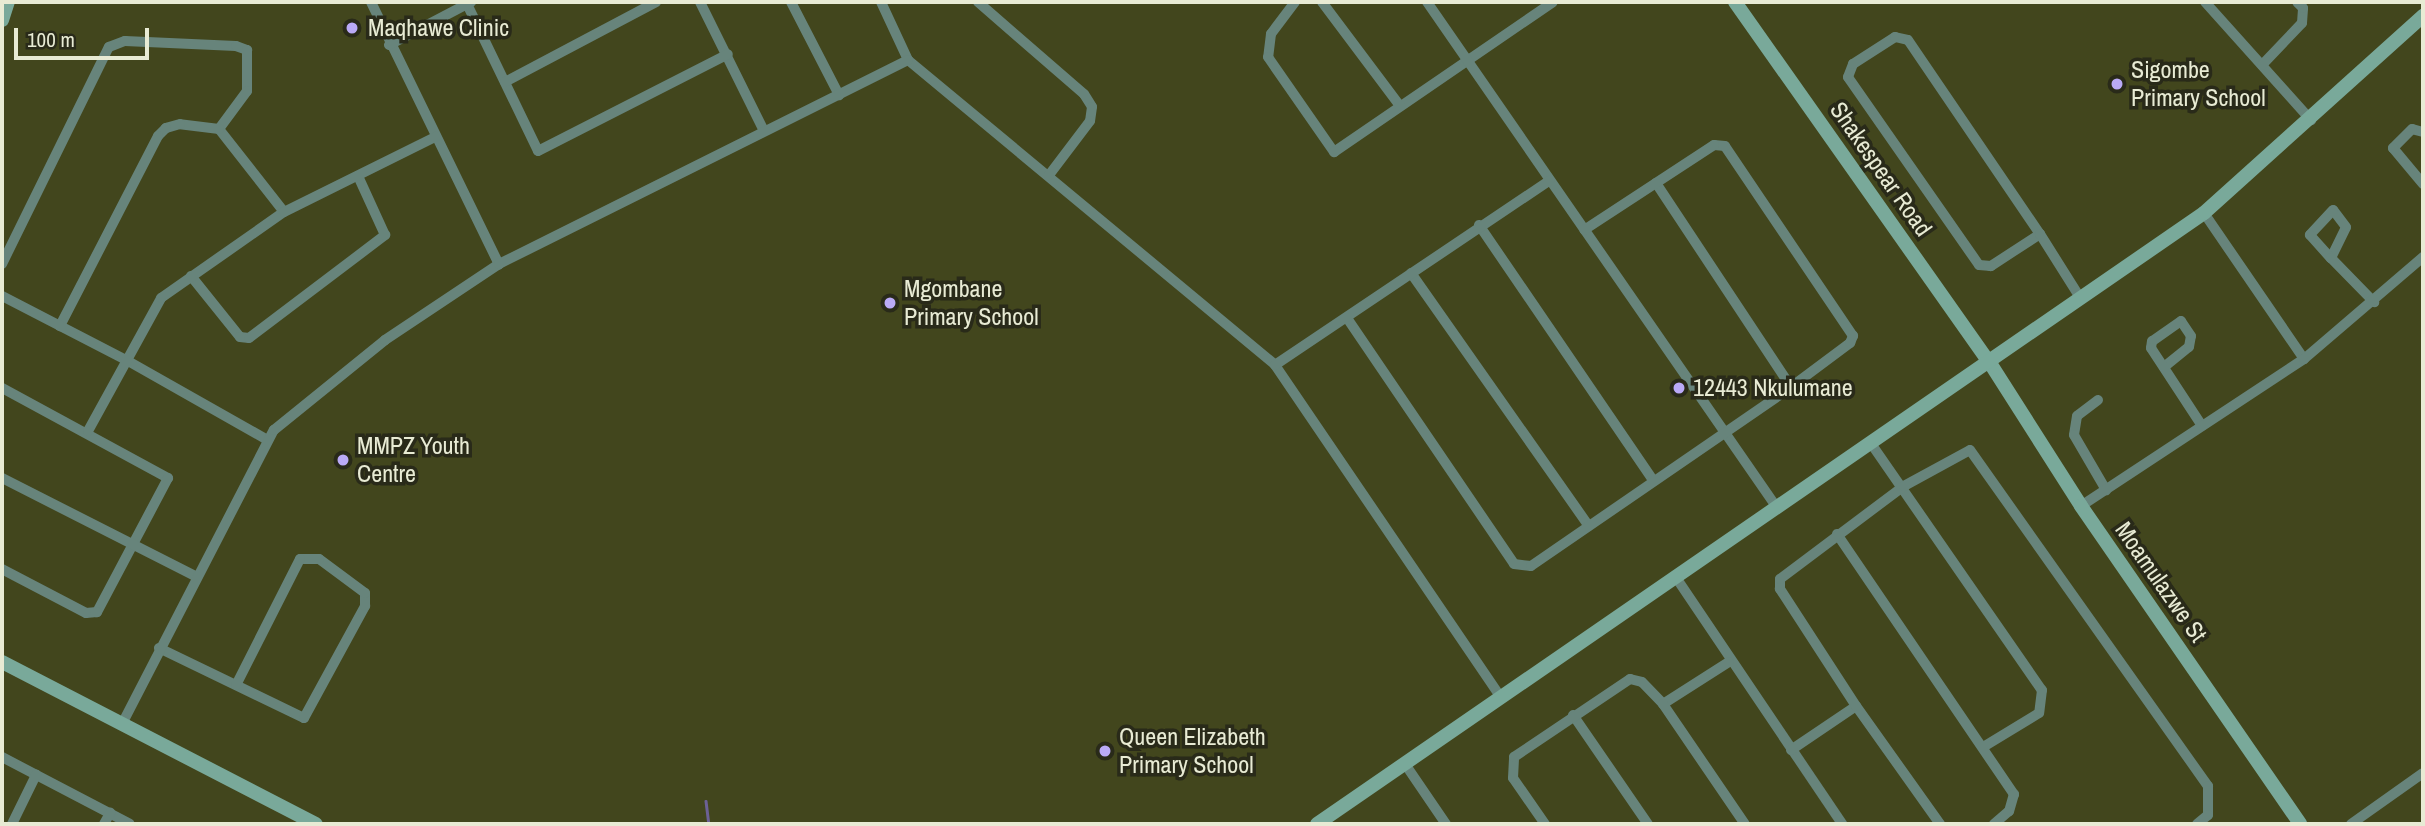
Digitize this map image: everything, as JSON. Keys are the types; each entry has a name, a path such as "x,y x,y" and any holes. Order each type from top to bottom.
{"street":[{"path":"2,20 8,2"},
{"path":"371,2 389,45 499,264"},
{"path":"505,82 656,2"},
{"path":"700,2 764,131"},
{"path":"792,2 839,95"},
{"path":"881,2 908,60 1275,365 1501,698"},
{"path":"978,2 1084,94 1092,107 1090,121 1049,175"},
{"path":"1296,2 1271,34 1268,57 1329,151 1337,151 1553,2"},
{"path":"1322,2 1400,106"},
{"path":"1427,2 1775,505"},
{"name":"Shakespear Road","path":"1735,2 1990,363"},
{"path":"2205,2 2311,120"},
{"path":"2262,65 2302,23 2303,8 2297,2"},
{"path":"389,45 469,3 538,151 728,54"},
{"path":"1317,824 1775,505 1990,363 2204,213 2311,120 2423,16"},
{"path":"2040,234 1991,266 1979,265 1848,77 1853,64 1895,37 1908,40 2040,234 2081,299"},
{"path":"2,264 109,47 116,43 236,46 247,50 247,91 219,129"},
{"path":"122,724 266,439 385,340 499,264 908,60"},
{"path":"60,326 162,131 180,124 219,129 284,212"},
{"path":"2422,177 2393,148 2412,130 2423,132"},
{"path":"88,431 128,360 156,302 284,212 435,137"},
{"path":"1347,318 1514,564 1531,566 1652,479 1791,387 1850,343 1852,329 1725,146 1714,145 1584,230"},
{"path":"191,276 240,337 249,338 386,235 358,176"},
{"path":"1275,365 1479,225 1550,180"},
{"path":"1656,183 1791,387"},
{"path":"2331,258 2346,227 2333,211 2310,235 2331,258 2374,302"},
{"path":"2204,213 2304,359"},
{"path":"1479,225 1652,479"},
{"path":"2081,506 2304,359 2374,302 2423,257"},
{"path":"1412,273 1589,526"},
{"path":"2,296 128,360 266,439"},
{"path":"2164,367 2189,347 2191,336 2181,321 2151,345 2164,367 2202,426"},
{"name":"Moamulazwe St","path":"1990,363 2081,506 2300,824"},
{"path":"2,388 88,431 167,476 101,607 91,614 2,569"},
{"path":"2098,400 2077,416 2074,435 2106,490"},
{"path":"1870,442 1904,486 2042,690 2039,713 1985,746"},
{"path":"1940,824 1856,706 1780,589 1783,573 1904,486 1963,451 1976,453 2208,786 2208,815 2197,824"},
{"path":"2,478 195,576"},
{"path":"1837,534 1985,746 2014,794 2009,811 1994,824"},
{"path":"159,648 303,718 365,606 365,593 319,559 300,559 236,685"},
{"path":"1675,576 1729,662 1842,824"},
{"path":"2,662 297,820 316,824"},
{"path":"1663,704 1729,662"},
{"path":"1545,824 1513,778 1512,762 1519,752 1630,679 1642,682 1663,704 1745,824"},
{"path":"1791,750 1856,706"},
{"path":"1573,715 1648,824"},
{"path":"2,757 130,824"},
{"path":"1405,764 1446,824"},
{"path":"2351,824 2423,773"},
{"path":"12,824 36,775"},
{"path":"104,824 110,813"}],"waterway":[{"path":"706,801 709,824"}],"place":[{"name":"Maqhawe Clinic","path":"352,28"},
{"name":"Sigombe Primary School","path":"2117,84"},
{"name":"Mgombane Primary School","path":"890,303"},
{"name":"12443 Nkulumane","path":"1679,388"},
{"name":"MMPZ Youth Centre","path":"343,460"},
{"name":"Queen Elizabeth Primary School","path":"1105,751"}]}
